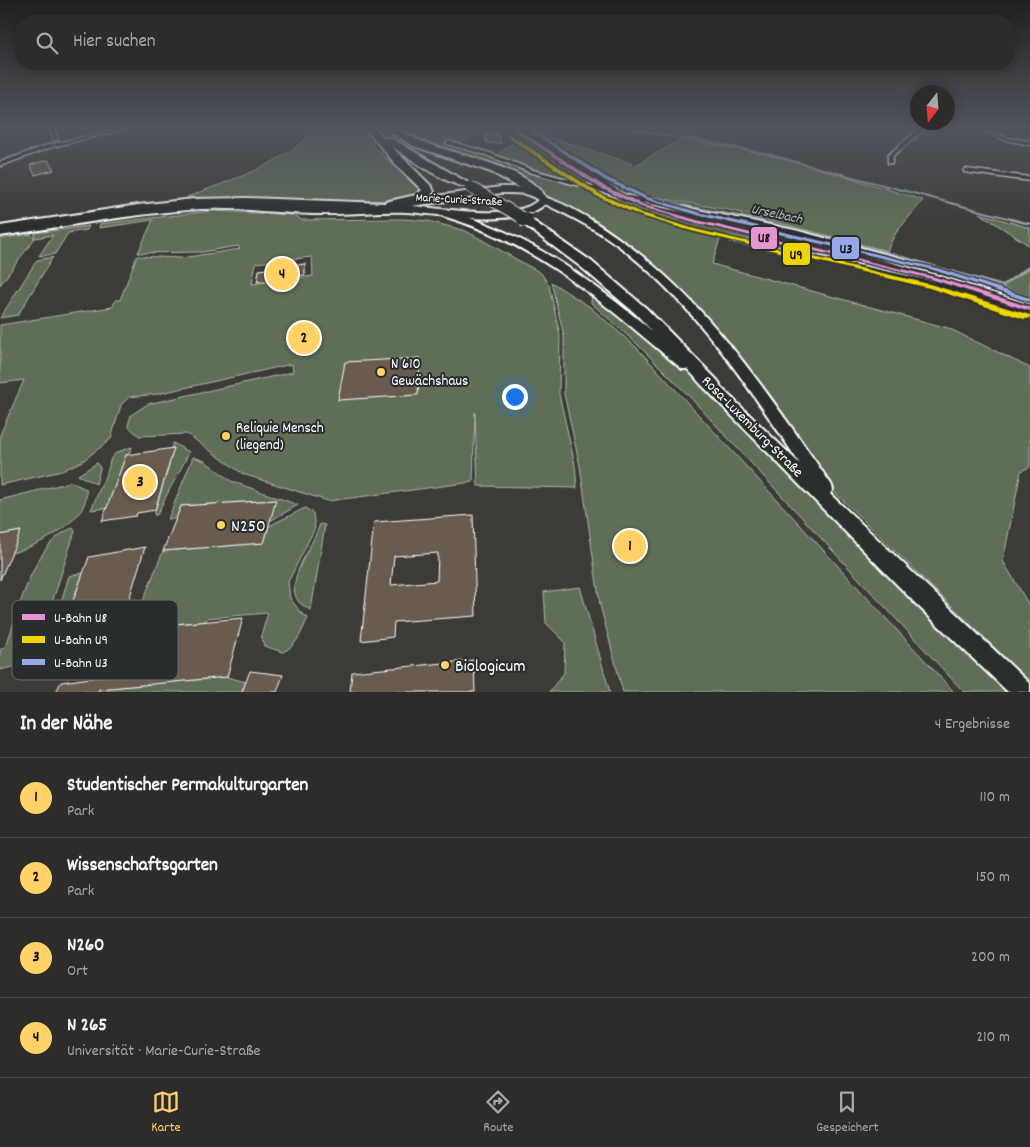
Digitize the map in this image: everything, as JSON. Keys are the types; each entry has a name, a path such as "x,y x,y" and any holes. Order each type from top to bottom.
{"highway":[{"path":"389,204 420,198 428,192 428,189 399,161"},
{"name":"Rosa-Luxemburg-Straße","path":"422,161 467,185"},
{"name":"Rosa-Luxemburg-Straße","path":"431,161 526,220 586,264 641,311 711,384"},
{"path":"469,161 502,172 540,197"}],"main road":[{"name":"Marie-Curie-Straße","path":"0,229 166,205 220,200 327,206 389,204 415,203 481,192 525,190 540,197 534,209 510,213 485,214 406,209 306,211 254,206 214,205 172,208 0,233"},
{"path":"540,197 594,227 640,258 687,301 736,359 842,514"},
{"path":"434,211 475,222 517,242 562,268 594,291 711,384"},
{"name":"Rosa-Luxemburg-Straße","path":"711,384 923,597 1023,692"}],"street":[{"path":"506,161 531,171 629,198 793,231 956,277 1030,302"},
{"path":"966,171 1030,179"},
{"path":"733,240 948,287 1030,315"}],"green space":[{"path":"390,161 420,189 413,196 398,200 302,202 187,197 272,162"},
{"path":"471,161 505,161 529,172 608,194 622,202 668,217 948,284 1030,311 1030,314 948,286 728,235 720,239 712,264 948,328 1030,368 1030,467 1021,471 1003,561 1030,607 1030,682 824,482 690,299 642,256 595,225 546,199 526,182"},
{"path":"513,161 559,161 600,188"},
{"path":"581,161 624,161 636,165 642,161 795,161 923,200 895,234 887,251 729,210 629,193"},
{"path":"211,211 296,215 301,220 404,219 428,221 466,231 541,273 549,285 560,335 559,394 575,465 577,488 478,486 475,412 473,482 328,501 243,474 187,434 139,436 128,426 131,415 148,404 293,372 292,364 157,394 129,397 121,405 111,439 84,460 62,471 0,485 0,435 24,380 0,383 0,325 112,307 116,300 120,300 137,256 181,258 240,249 238,246 202,252 138,253 153,220 99,228 100,224","holes":["312,257 313,276 252,284 256,263"]},
{"path":"979,213 1030,228 1030,246"},
{"path":"89,226 87,230 68,233 55,254 39,256 53,235 35,238 0,285 0,239 31,234 34,238 35,233"},
{"path":"53,257 18,315 0,318 37,260"},
{"path":"1030,268 1030,298 1002,287"},
{"path":"551,282 590,307 637,348 954,692 623,692 600,605 580,466 564,394 564,336"},
{"path":"592,293 711,384 1010,692 964,692 687,394 637,344 591,303"},
{"path":"173,443 189,452 157,515 154,515 174,448 171,448"},
{"path":"132,447 129,454 126,455 107,508 91,510 109,467 109,462 116,453"},
{"path":"193,457 205,461 231,481 298,505 270,521 275,500 181,506 176,519 168,519"},
{"path":"97,463 100,468 96,484 78,475"},
{"path":"71,482 86,489 85,500 80,511 71,522 47,539 11,553 20,531 0,535 0,500"},
{"path":"305,508 313,513 315,528 288,582 290,598 300,612 308,618 298,638 292,646 283,652 264,646 261,636 268,613 207,618 206,621 178,624 178,600 143,600 163,551 264,543 269,526"},
{"path":"320,524 325,525 311,610 300,603 295,594 295,583 298,570"},
{"path":"73,528 75,531 53,600 21,600 38,562 47,547 59,535"},
{"path":"83,573 73,600 62,600 69,576"},
{"path":"580,587 610,692 549,692 564,673 565,642 546,623 544,592"},
{"path":"12,628 12,667 0,670 0,650 6,646"},
{"path":"227,677 246,682 241,692 98,692 99,689"}],"building":[{"path":"49,161 54,170 35,175 30,165"},
{"path":"305,264 305,275 257,282 259,270"},
{"name":"N 610 Gewächshaus","path":"420,358 418,395 338,400 345,362"},
{"path":"174,448 155,510 137,513 136,516 102,521 126,455"},
{"name":"N250","path":"276,500 264,543 163,551 181,506"},
{"path":"473,515 476,616 394,622 393,637 361,641 374,522","holes":["438,553 437,581 391,585 394,556"]},
{"path":"21,531 0,580 0,535"},
{"path":"145,547 129,600 73,600 89,557"},
{"path":"243,618 227,677 99,689 98,692 56,692 61,682 76,680 178,680 178,624"},
{"name":"Biologicum","path":"474,660 475,692 350,692 352,672"},
{"path":"250,671 283,675 277,692 242,692"}],"waterway":[{"name":"Urselbach","path":"575,161 624,193 759,220"},
{"name":"Urselbach","path":"794,161 1015,220"},
{"name":"Urselbach","path":"753,219 868,247 1002,286 1030,266"},
{"name":"Urselbach","path":"1010,219 1030,224"}],"metro line":[{"name":"U9","path":"547,161 598,195 640,214 693,230 931,286 1027,317"},
{"name":"U8","path":"563,161 602,187 643,206 695,221 933,278 1030,309"},
{"name":"U3","path":"579,161 606,179 646,198 697,213 935,269 1030,300"}],"place":[{"name":"N 265","path":"282,274"},
{"name":"Wissenschaftsgarten","path":"304,338"},
{"name":"N 610 Gewächshaus","path":"381,372"},
{"name":"Reliquie Mensch (liegend)","path":"226,436"},
{"name":"N260","path":"140,482"},
{"name":"N250","path":"221,525"},
{"name":"Studentischer Permakulturgarten","path":"630,546"},
{"name":"Biologicum","path":"445,665"}]}
